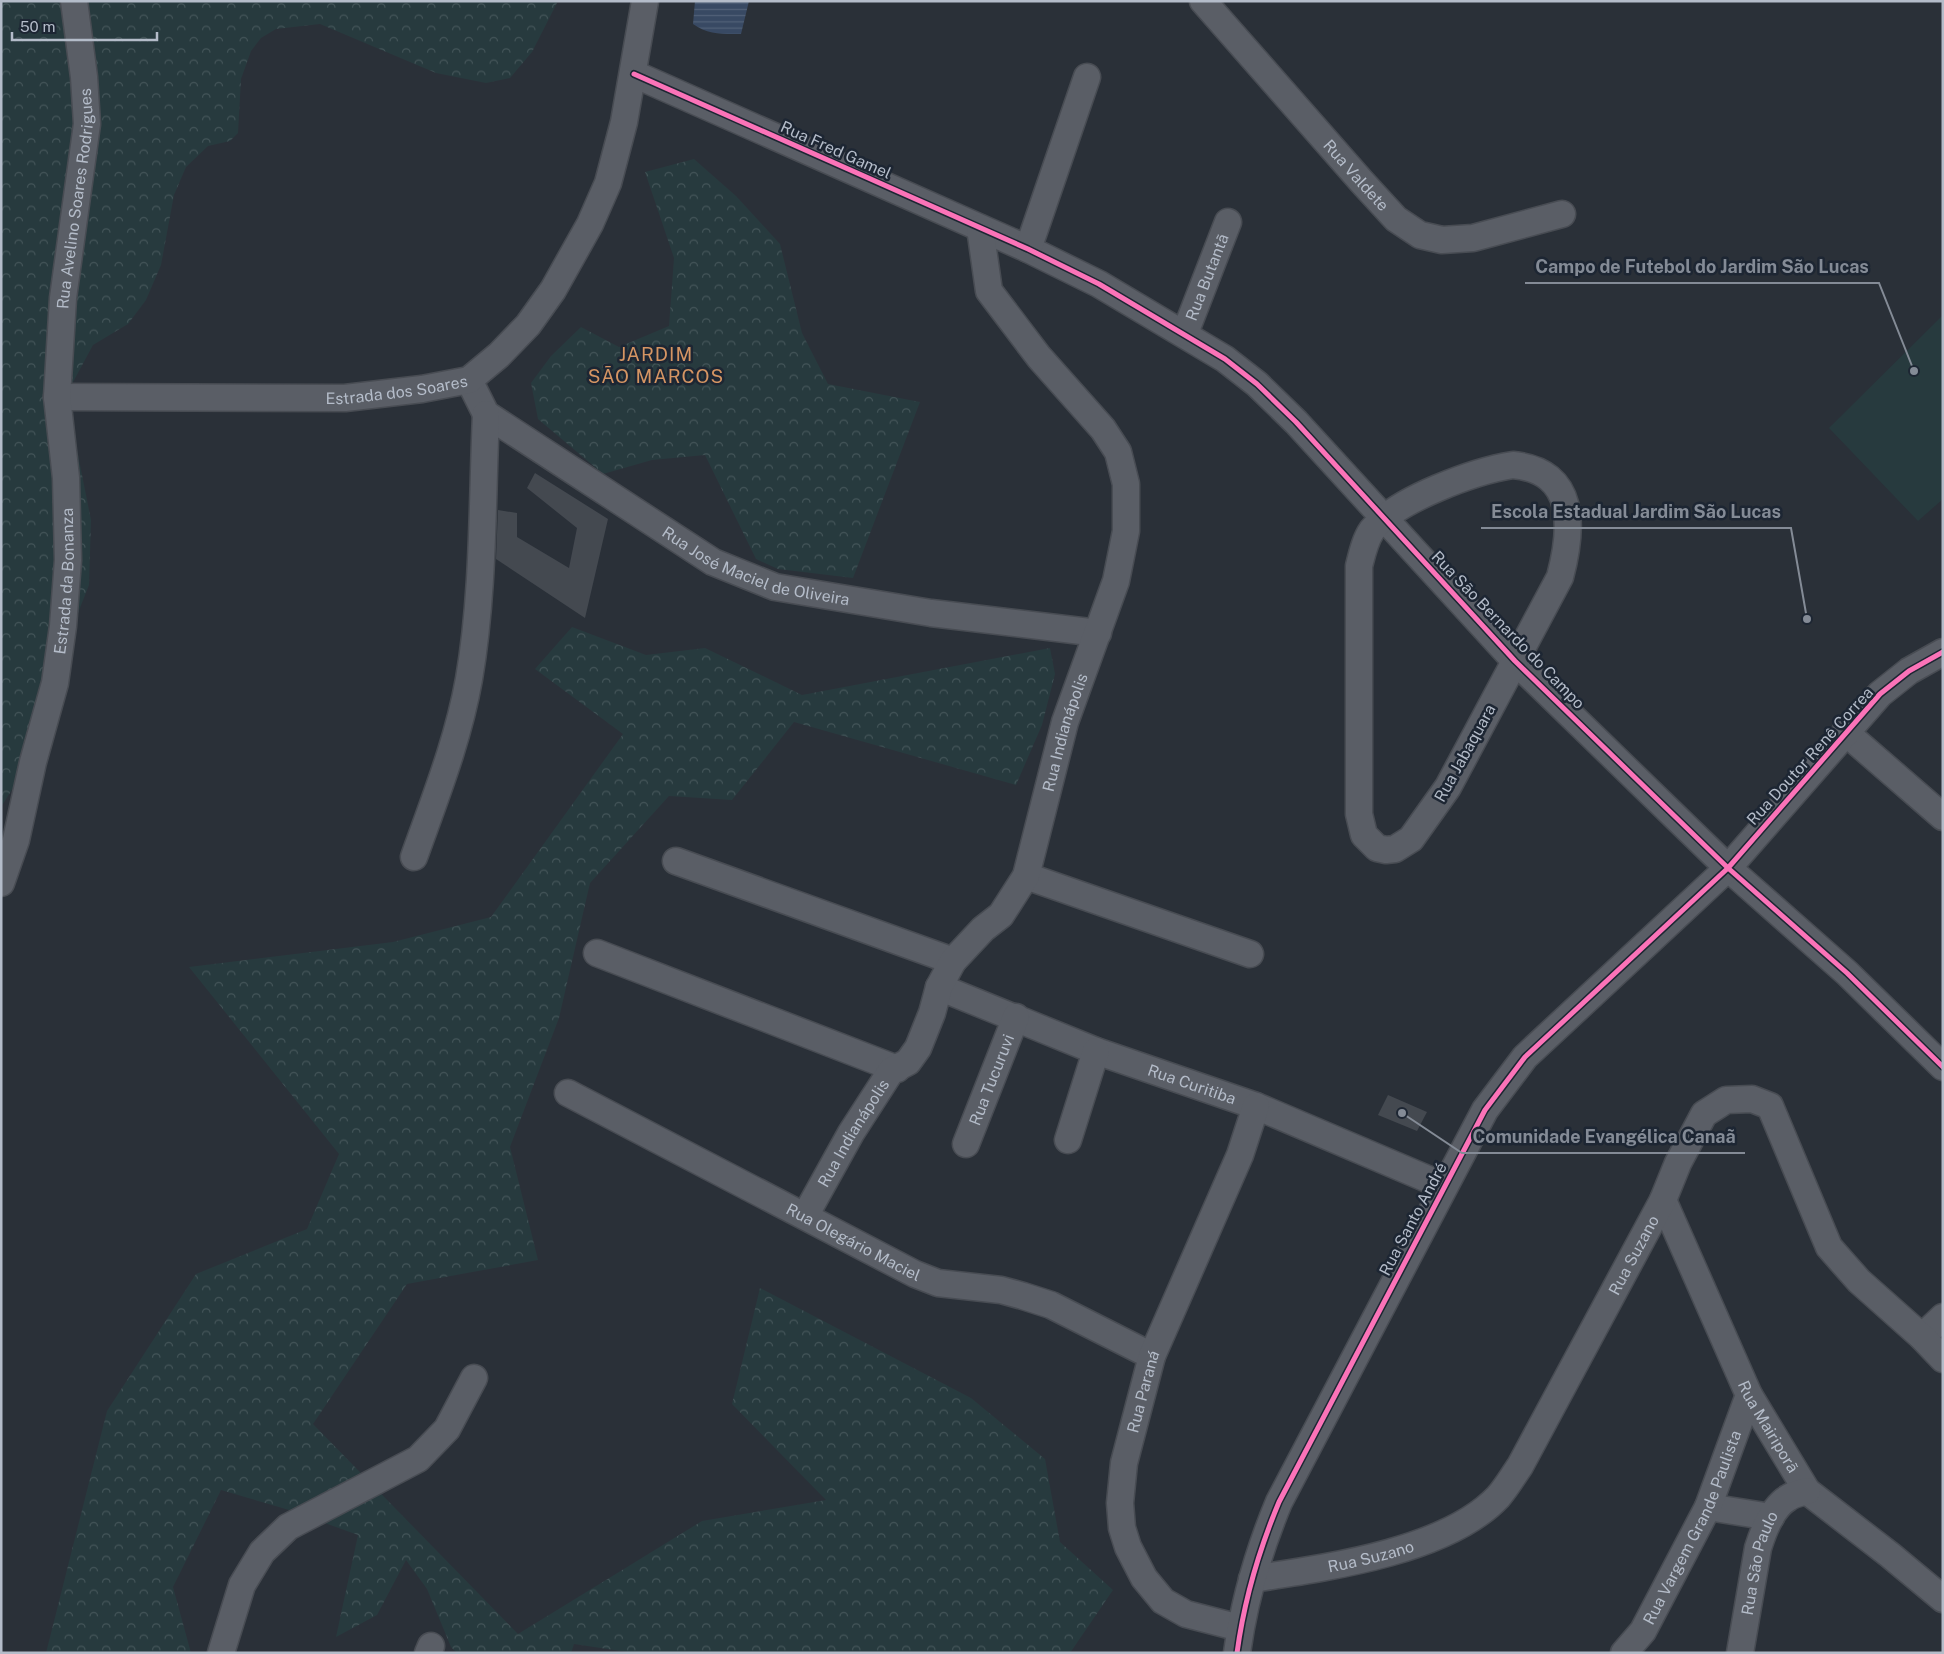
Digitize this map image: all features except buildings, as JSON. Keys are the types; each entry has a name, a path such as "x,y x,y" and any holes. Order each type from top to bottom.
{"street":[{"name":"Rua Avelino Soares Rodrigues","path":"57,397 62,298 87,124 84,77 74,1"},
{"name":"Estrada dos Soares","path":"57,397 345,398 422,389 468,380 499,355 528,325 554,290 590,224 608,183 634,74 645,1"},
{"name":"Rua Valdete","path":"1203,1 1396,219 1420,235 1442,240 1473,238 1562,214"},
{"name":"Rua Fred Gamel","path":"634,74 1028,249"},
{"path":"1028,249 1087,77"},
{"name":"Rua Butantã","path":"1185,333 1228,222"},
{"name":"Rua Indianápolis","path":"805,1216 851,1134 892,1072 908,1062 918,1048 932,1014 939,987 953,961 983,929 1001,915 1026,876 1065,722 1116,581 1126,531 1126,484 1118,452 1103,429 1039,357 990,291 980,228"},
{"name":"Rua São Bernardo do Campo","path":"1028,249 1099,284 1185,333 1225,359 1257,384 1296,422 1385,517 1515,661 1728,868 1847,973 1943,1067"},
{"name":"Rua José Maciel de Oliveira","path":"468,380 486,414 713,562 775,587 931,613 1098,633"},
{"name":"Estrada da Bonanza","path":"33,762 55,682 63,626 68,560 66,478 57,397"},
{"path":"414,857 453,748 469,679 478,600 486,414"},
{"name":"Rua Jabaquara","path":"1513,466 1532,467 1547,475 1563,493 1569,524 1567,550 1560,577 1448,787 1411,839 1395,849 1386,850 1370,842 1364,835 1358,814 1357,787 1359,566 1371,531 1385,517 1421,496 1492,469 1513,466"},
{"name":"Rua Doutor Renê Correa","path":"1728,868 1880,694 1909,671 1943,652"},
{"path":"1845,732 1943,817"},
{"path":"1,831 33,762"},
{"path":"1,883 16,840 33,762"},
{"path":"676,861 953,961"},
{"name":"Rua Santo André","path":"1238,1640 1252,1579 1265,1536 1279,1502 1485,1110 1525,1057 1728,868"},
{"path":"1026,876 1250,954"},
{"path":"597,953 897,1068"},
{"name":"Rua Curitiba","path":"939,987 1016,1017 1096,1052 1256,1106 1444,1186"},
{"name":"Rua Tucuruvi","path":"966,1144 1016,1017"},
{"path":"1068,1140 1096,1052"},
{"name":"Rua Olegário Maciel","path":"568,1093 915,1274 938,1283 1001,1290 1024,1296 1050,1306 1152,1356"},
{"name":"Rua Suzano","path":"1252,1579 1322,1569 1437,1536 1472,1518 1498,1497 1520,1466 1663,1200 1678,1162 1704,1114 1726,1100 1752,1099 1770,1106 1829,1247 1859,1281 1922,1337 1943,1359"},
{"name":"Rua Paraná","path":"1238,1640 1163,1601 1144,1578 1122,1528 1120,1503 1124,1463 1152,1356 1240,1155 1256,1106"},
{"name":"Rua Mairiporã","path":"1663,1200 1749,1395 1806,1491 1890,1555 1943,1599"},
{"path":"1922,1337 1943,1317"},
{"path":"221,1653 242,1585 262,1552 288,1527 418,1459 447,1429 474,1378"},
{"name":"Rua Vargem Grande Paulista","path":"1624,1653 1643,1631 1708,1506 1749,1395"},
{"name":"Rua São Paulo","path":"1740,1653 1758,1548 1771,1517 1787,1498 1806,1491"},
{"path":"1708,1506 1771,1517"}],"green space":[{"path":"1,1 558,1 532,52 510,78 486,83 436,73 320,24 276,29 261,38 251,51 241,79 238,133 230,141 208,146 186,167 174,195 161,265 146,300 128,324 93,345 72,384 71,420 91,520 89,585 72,628 37,750 1,807"},
{"path":"694,159 736,196 780,244 802,333 828,384 920,402 853,578 778,569 756,559 705,455 652,460 603,474 538,419 531,383 551,356 581,327 619,347 669,326 674,258 645,172"},
{"path":"1943,315 1943,499 1918,521 1829,428"},
{"path":"572,627 646,655 705,648 802,695 1050,648 1055,674 1042,725 1016,785 794,722 732,800 669,796 590,883 559,1018 510,1147 538,1260 407,1284 313,1424 518,1634 702,1521 826,1500 732,1404 760,1288 971,1398 1045,1459 1060,1542 1113,1590 1070,1653 634,1653 574,1644 571,1653 457,1653 451,1647 427,1589 406,1560 377,1615 336,1637 358,1535 289,1510 221,1490 173,1587 191,1653 46,1653 107,1411 196,1274 307,1229 339,1154 189,967 393,942 491,917 623,734 535,669"}],"water":[{"path":"695,1 749,1 741,34 710,32 693,24"}],"cycle path":[{"path":"634,74 1028,249 1099,284 1225,359 1257,384 1296,422 1515,661 1728,868 1847,973 1943,1067"},
{"path":"1237,1653 1253,1576 1279,1502 1485,1110 1525,1057 1728,868 1880,694 1909,671 1943,652"}],"place":[{"name":"Campo de Futebol do Jardim São Lucas","path":"1914,371"},
{"name":"Escola Estadual Jardim São Lucas","path":"1807,619"},
{"name":"Comunidade Evangélica Canaã","path":"1402,1113"}],"district":[{"name":"JARDIM SÃO MARCOS","path":"656,365"}]}
